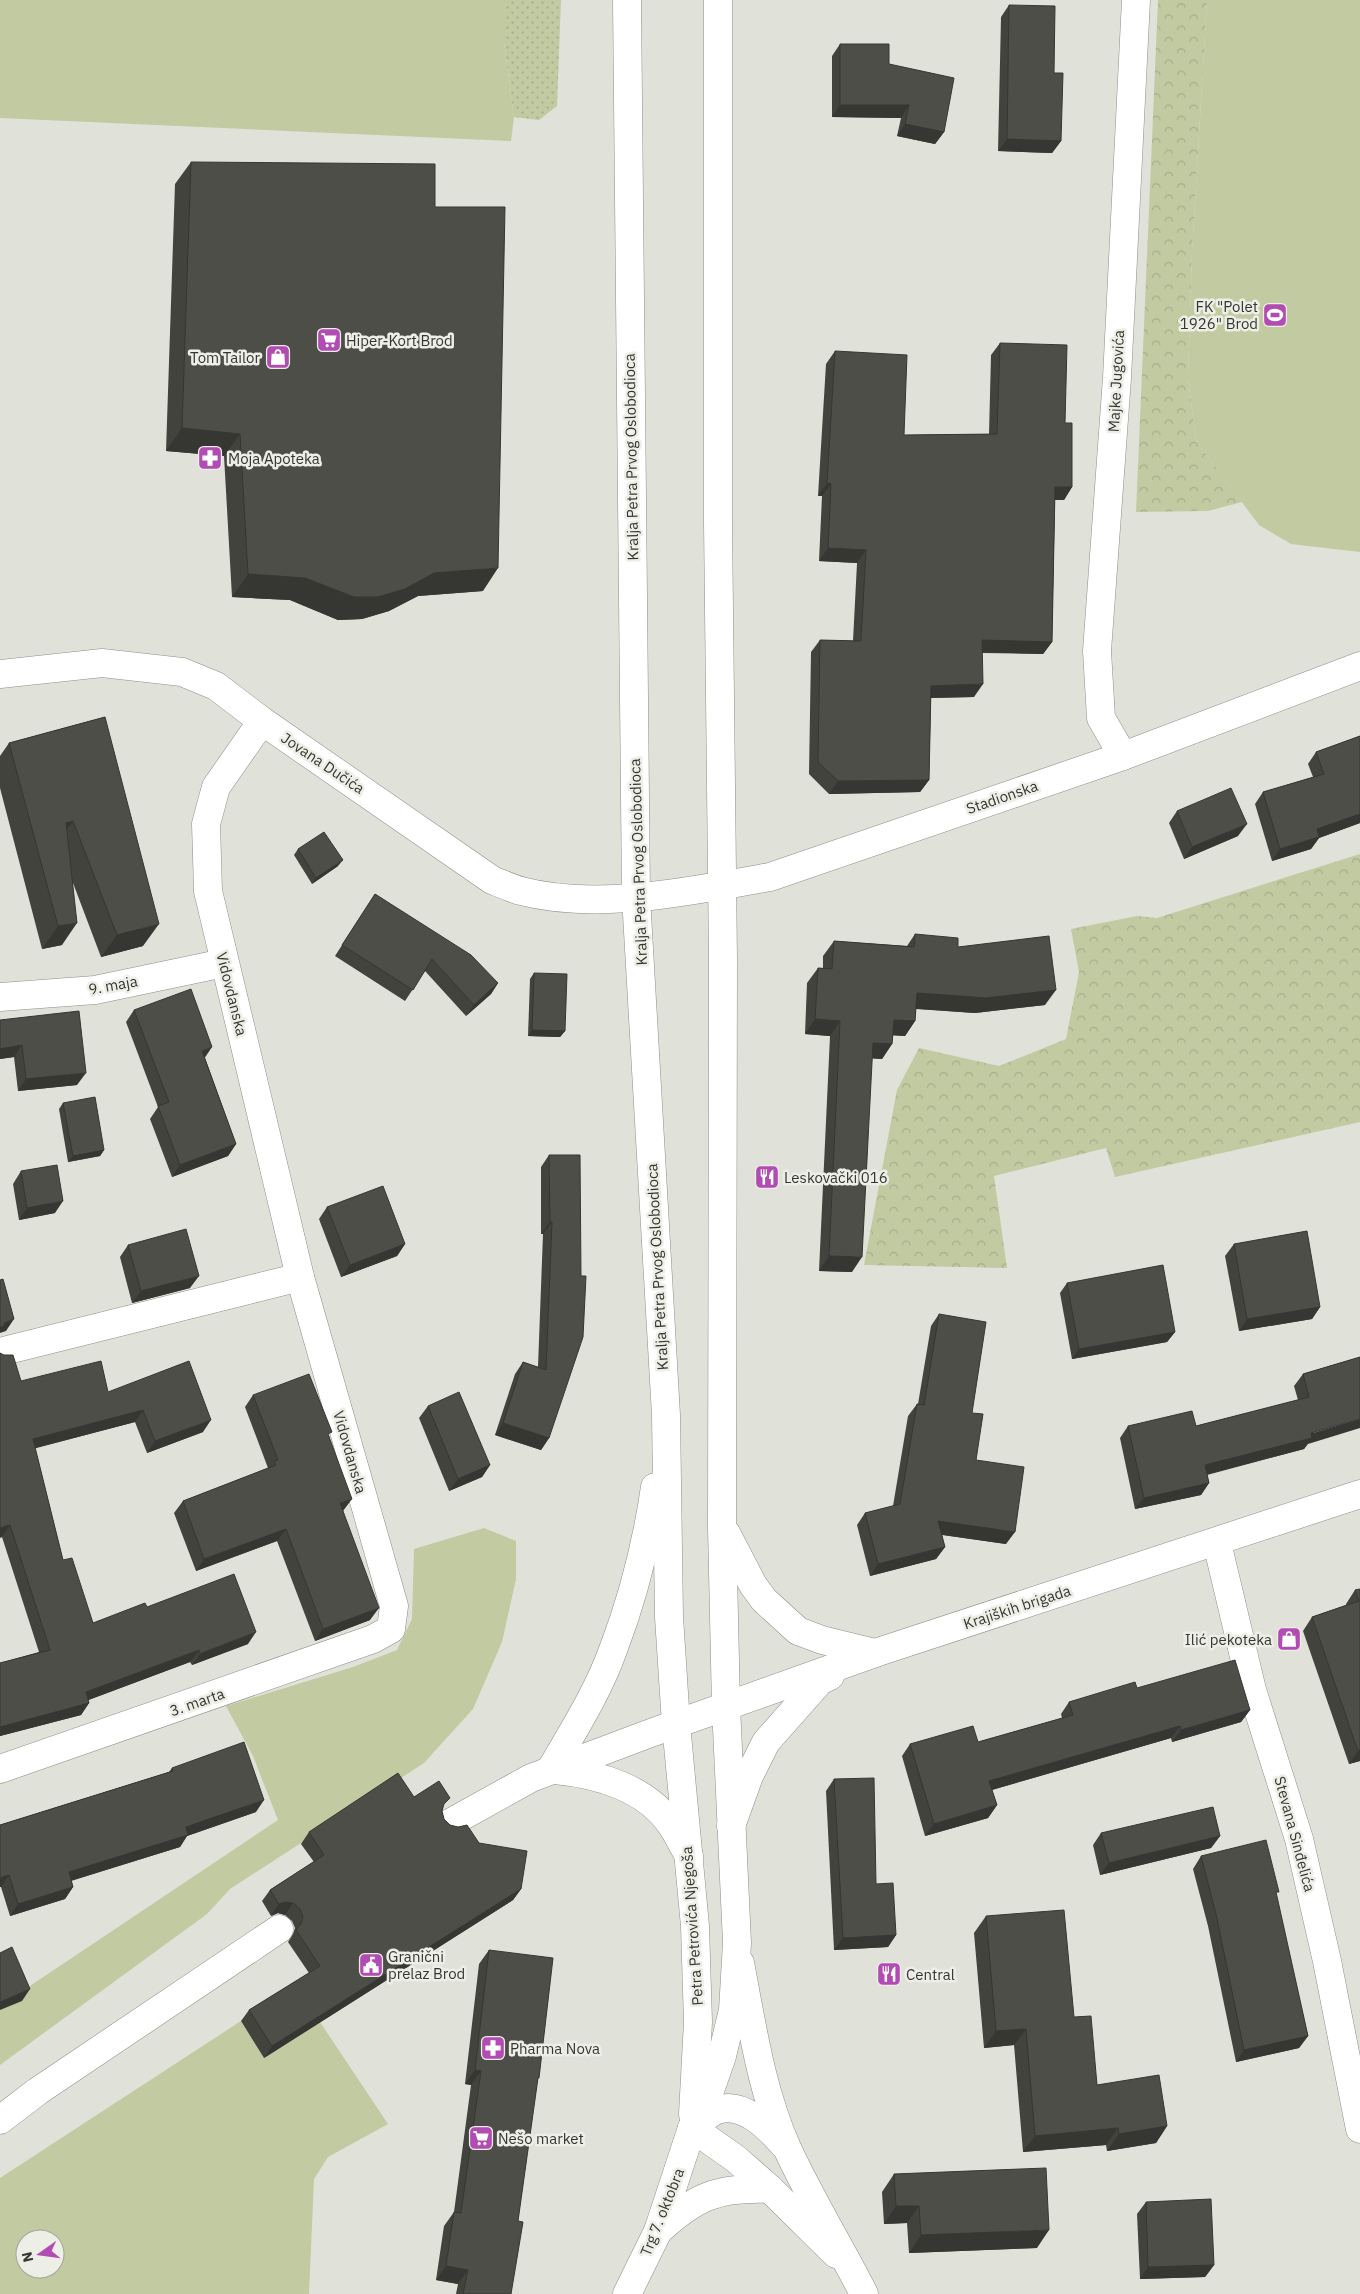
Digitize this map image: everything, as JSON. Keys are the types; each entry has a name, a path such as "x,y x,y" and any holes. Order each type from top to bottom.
{"street":[{"name":"Kralja Petra Prvog Oslobodioca","path":"627,0 636,897 666,1415 669,1617 676,1724"},
{"path":"718,0 718,523 722,886 722,1527 726,1706 737,1943 755,2045 787,2148 864,2294"},
{"name":"Majke Jugovića","path":"1123,756 1101,718 1097,651 1117,378 1136,0"},
{"name":"Jovana Dučića","path":"0,674 102,662 182,672 216,686 262,721 492,880 521,891 562,897 636,897"},
{"name":"Stadionska","path":"636,897 722,886 770,877 1123,756 1360,666"},
{"name":"Vidovdanska","path":"262,721 216,787 206,824 208,891 300,1277 394,1606 392,1629"},
{"name":"9. maja","path":"0,997 95,990 224,963"},
{"path":"0,1352 300,1277"},
{"path":"666,1415 653,1501 634,1588 613,1652 589,1702 551,1769 580,1772 612,1781 634,1792 672,1825 689,1856"},
{"name":"Krajiških brigada","path":"450,1823 493,1798 551,1769 875,1653 1217,1543 1360,1494"},
{"path":"722,1527 753,1585 764,1600 798,1631 822,1640 875,1653"},
{"name":"Stevana Sinđelića","path":"1217,1543 1252,1690 1299,1838 1327,1961 1360,2129"},
{"name":"3. marta","path":"0,1769 364,1642 392,1629"},
{"path":"731,1826 749,1776 766,1742 820,1681 875,1653"},
{"name":"Petra Petrovića Njegoša","path":"676,1724 695,1926 698,2022 692,2128"},
{"path":"0,2120 46,2086 279,1929"},
{"path":"692,2128 708,2096 722,2056 732,2010 737,1943"},
{"path":"692,2128 717,2110 733,2108 750,2115 767,2126 787,2148"},
{"path":"692,2128 736,2159 770,2189 850,2267"},
{"name":"Trg 7. oktobra","path":"627,2294 658,2231 692,2128"},
{"path":"658,2231 679,2212 698,2200 721,2191 744,2188 770,2189"}],"green space":[{"path":"0,0 504,0 504,42 514,117 511,141 0,118"},
{"path":"504,0 561,0 557,106 539,120 514,117 504,42"},
{"path":"1158,0 1207,0 1192,252 1188,378 1196,441 1242,502 1208,511 1136,512"},
{"name":"FK \"Polet 1926\" Brod","path":"1207,0 1360,0 1360,552 1291,544 1259,525 1196,441 1188,378 1192,252"},
{"path":"1360,854 1360,1122 1115,1177 1106,1148 994,1176 1007,1268 864,1265 897,1090 919,1048 999,1066 1066,1039 1079,972 1071,929 1137,916 1157,918"},
{"path":"484,1528 516,1541 516,1579 502,1642 473,1709 424,1763 230,1889 207,1914 0,2065 0,2006 278,1820 253,1756 226,1706 353,1667 397,1650 412,1619 414,1549"},
{"path":"241,2021 264,2058 320,2022 388,2124 328,2157 314,2179 309,2294 0,2294 0,2178"}],"building":[{"path":"1009,5 1055,6 1054,73 1063,73 1061,141 1007,139"},
{"path":"840,44 889,44 889,64 954,78 944,132 905,124 909,105 840,105"},
{"name":"Hiper-Kort Brod","path":"191,162 435,164 435,207 505,207 498,568 434,573 405,589 378,597 354,597 305,578 248,574 240,434 182,428"},
{"path":"1000,343 1067,345 1065,423 1072,423 1072,487 1055,487 1052,642 982,640 983,684 931,686 929,780 838,781 818,762 820,640 861,641 866,550 828,548 831,484 827,483 835,351 907,355 904,435 997,434"},
{"path":"105,717 159,924 117,935 73,821 66,823 77,923 58,926 9,743"},
{"path":"1360,736 1360,814 1317,829 1319,837 1280,849 1263,792 1324,774 1316,752"},
{"path":"1231,788 1247,824 1192,847 1177,811"},
{"path":"324,832 343,860 316,878 298,849"},
{"path":"375,894 471,955 498,983 474,1005 432,959 413,990 342,945"},
{"path":"915,934 958,938 958,947 1049,936 1056,990 986,998 917,993 915,1021 894,1020 892,1044 873,1043 862,1257 829,1256 840,1021 815,1019 818,968 832,969 834,941 914,947"},
{"path":"534,973 567,974 565,1031 532,1030"},
{"path":"191,989 212,1047 202,1051 236,1144 180,1165 158,1106 169,1102 134,1010"},
{"path":"79,1011 86,1073 26,1079 22,1045 0,1049 0,1020"},
{"path":"95,1097 104,1150 73,1156 63,1103"},
{"path":"549,1155 580,1155 581,1276 586,1276 583,1337 549,1438 503,1423 523,1362 546,1370 552,1222 550,1222"},
{"path":"57,1165 63,1201 27,1208 21,1171"},
{"path":"383,1186 405,1244 350,1265 327,1207"},
{"path":"186,1229 199,1276 141,1291 128,1245"},
{"path":"1307,1231 1320,1307 1247,1319 1234,1244"},
{"path":"1163,1265 1175,1332 1079,1349 1067,1283"},
{"path":"3,1279 14,1319 4,1323 5,1325 0,1328 0,1280"},
{"path":"939,1314 986,1322 972,1413 983,1414 976,1460 1024,1467 1015,1532 938,1521 945,1547 878,1564 865,1513 900,1504 917,1404 924,1405"},
{"path":"0,1353 13,1355 21,1381 101,1361 108,1392 189,1361 211,1420 155,1441 143,1410 33,1439 63,1560 72,1558 93,1623 145,1603 147,1607 234,1574 256,1632 200,1654 199,1650 86,1692 89,1703 0,1727 0,1663 50,1650 10,1525 0,1528"},
{"path":"1360,1357 1360,1419 1311,1433 1312,1438 1205,1465 1209,1483 1144,1498 1128,1426 1192,1411 1196,1426 1309,1397 1303,1374"},
{"path":"309,1374 332,1432 328,1434 352,1499 340,1503 379,1608 323,1629 286,1529 204,1559 183,1501 276,1465 274,1461 278,1460 253,1395"},
{"path":"459,1392 490,1465 458,1479 428,1406"},
{"path":"1360,1589 1360,1750 1358,1751 1312,1617 1359,1601 1355,1590"},
{"path":"1235,1660 1250,1710 1181,1730 1180,1726 989,1781 997,1805 934,1824 910,1744 973,1726 978,1742 1073,1715 1069,1702 1135,1682 1137,1688"},
{"path":"244,1742 264,1800 186,1827 188,1835 69,1872 73,1887 18,1904 9,1875 0,1878 0,1825 173,1771 172,1768"},
{"path":"398,1773 414,1797 439,1781 450,1798 444,1804 442,1811 444,1819 450,1825 458,1827 467,1825 479,1843 527,1851 521,1889 272,2046 249,2010 320,1966 296,1930 301,1924 303,1917 300,1909 293,1903 279,1904 270,1890 324,1855 309,1832"},
{"path":"874,1778 876,1884 893,1883 896,1935 843,1938 834,1779"},
{"path":"1213,1807 1220,1836 1109,1863 1101,1833"},
{"path":"1266,1840 1279,1892 1276,1892 1308,2036 1244,2050 1216,1914 1201,1856"},
{"path":"1064,1910 1074,2017 1091,2016 1097,2085 1159,2075 1167,2126 1119,2134 1118,2128 1035,2136 1026,2029 996,2031 986,1916"},
{"path":"12,1947 30,1989 0,2002 0,1953"},
{"path":"489,1950 553,1958 539,2078 518,2221 523,2222 511,2294 463,2294 468,2270 446,2266 454,2212 461,2213 481,2071 475,2070"},
{"path":"1046,2168 1049,2230 921,2235 919,2206 896,2206 894,2174"},
{"path":"1211,2199 1214,2265 1148,2267 1146,2202"}],"place":[{"name":"FK \"Polet 1926\" Brod","path":"1275,315"},
{"name":"Hiper-Kort Brod","path":"329,340"},
{"name":"Tom Tailor","path":"278,357"},
{"name":"Moja Apoteka","path":"210,458"},
{"name":"Leskovački 016","path":"767,1177"},
{"name":"Ilić pekoteka","path":"1289,1639"},
{"name":"Granični prelaz Brod","path":"371,1965"},
{"name":"Central","path":"889,1974"},
{"name":"Pharma Nova","path":"493,2048"},
{"name":"Nešo market","path":"481,2138"}]}
